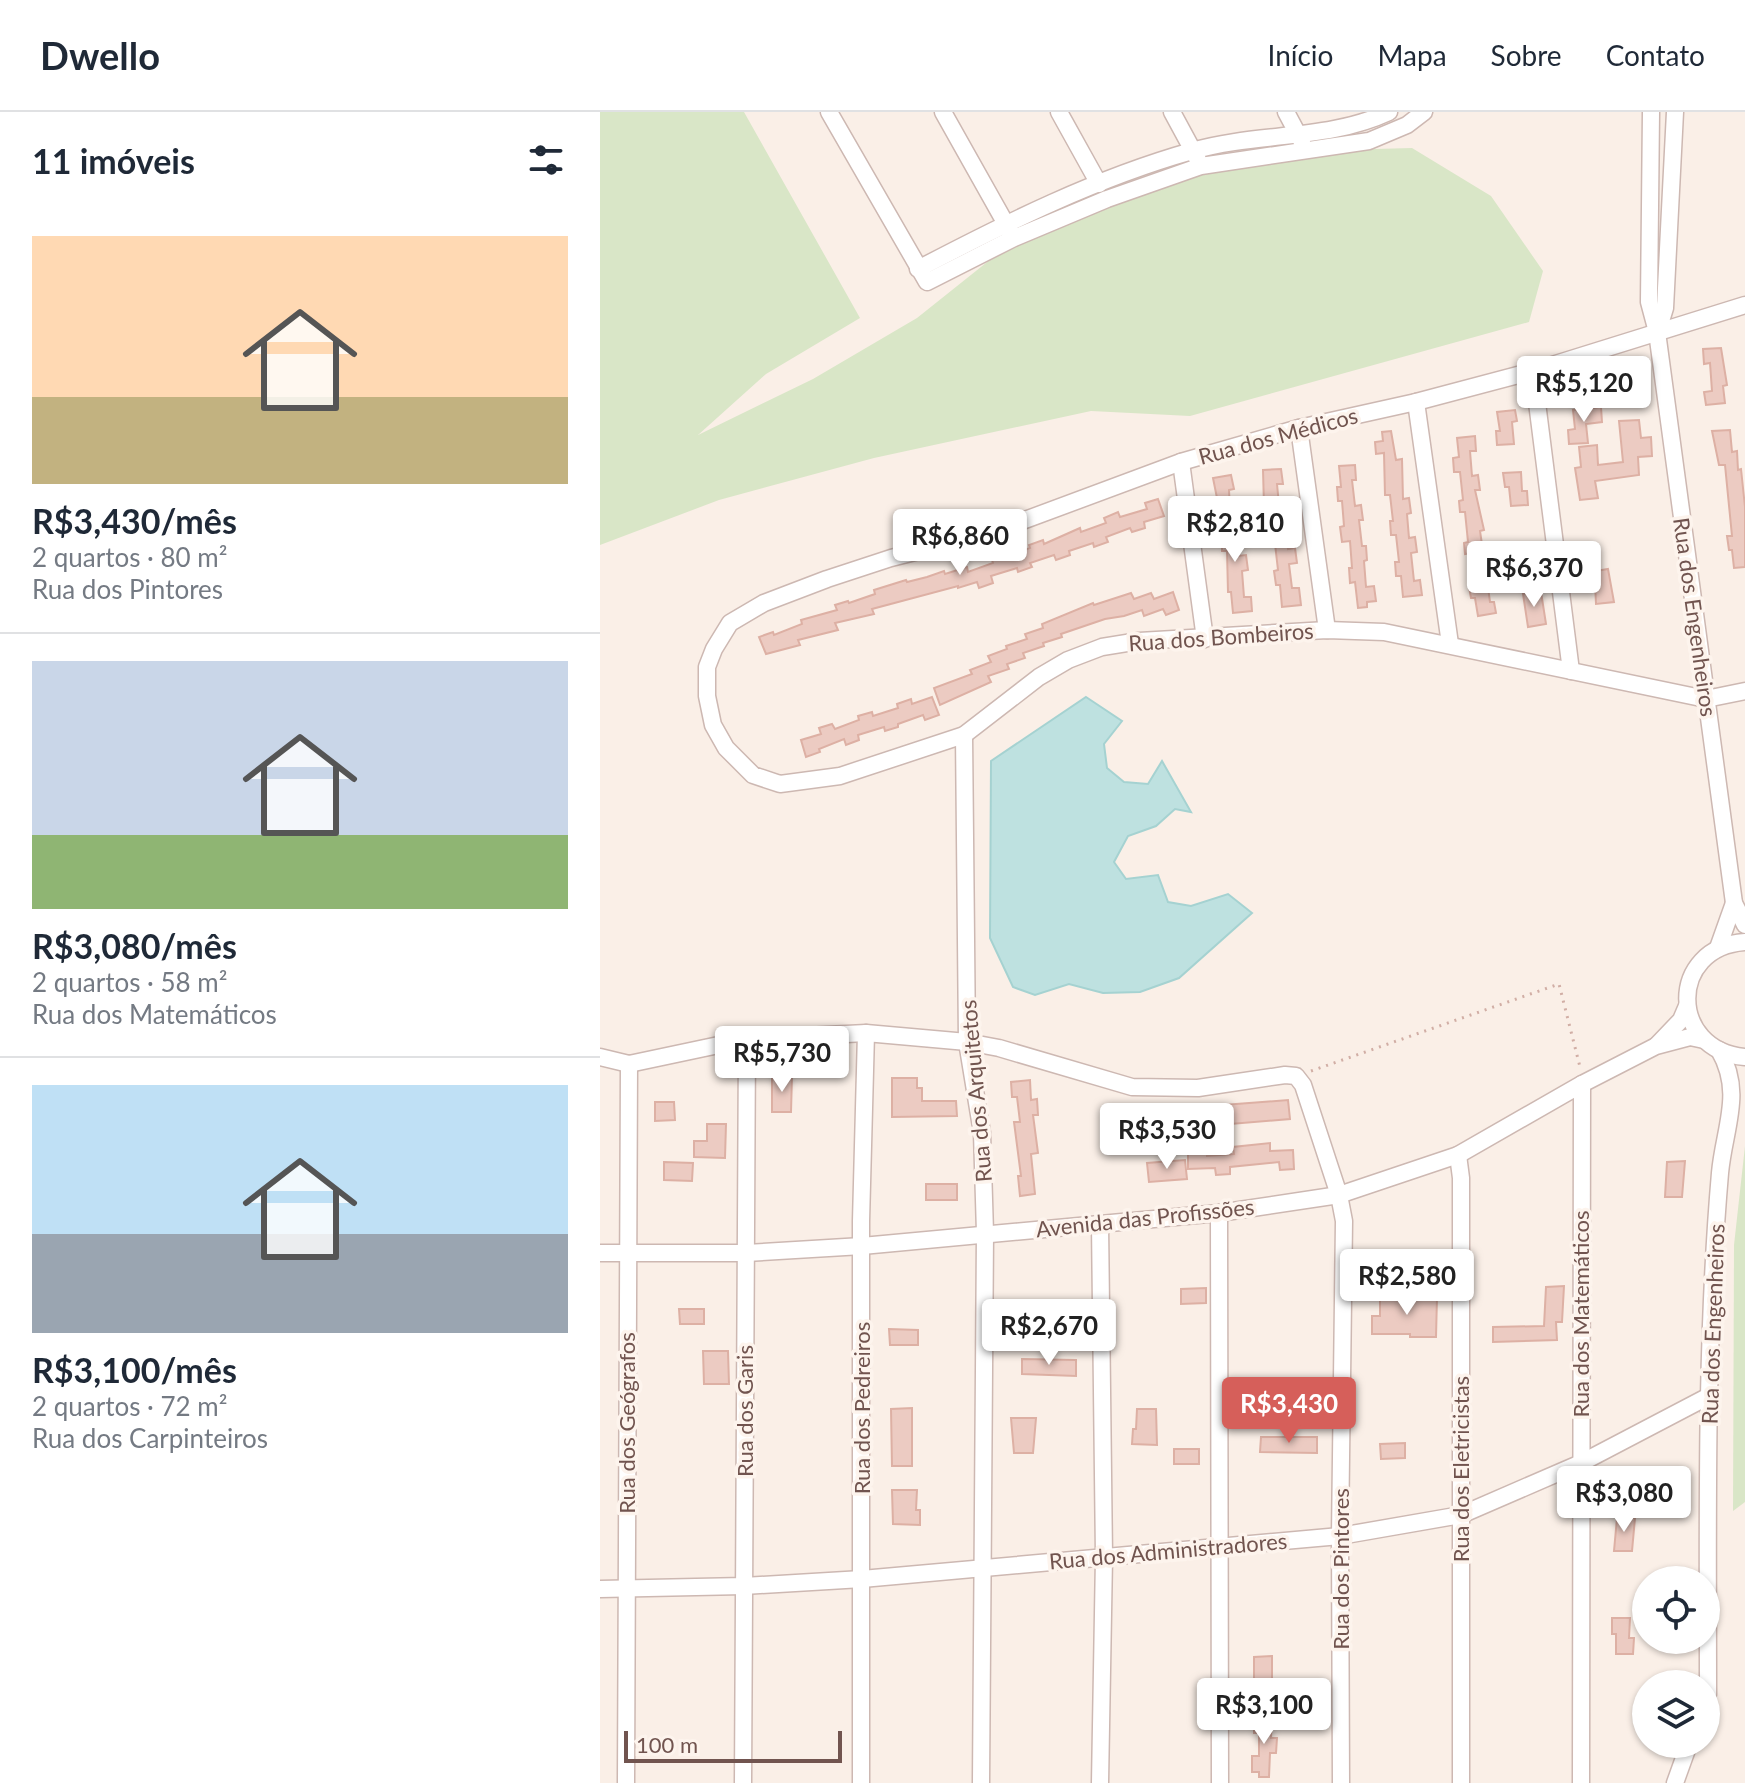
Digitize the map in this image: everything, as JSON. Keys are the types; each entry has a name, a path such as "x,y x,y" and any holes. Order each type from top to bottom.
{"street":[{"path":"829,112 918,269 1010,231 1201,166 1369,141 1399,128 1418,114"},
{"path":"943,112 1010,231"},
{"path":"1059,112 1106,200"},
{"path":"1172,112 1201,166"},
{"path":"1286,112 1306,150"},
{"path":"1010,231 1099,184 1193,150 1363,124 1390,112 1399,128"},
{"name":"Rua dos Engenheiros","path":"1651,112 1649,302 1657,332 1734,903 1745,925"},
{"name":"Rua dos Engenheiros","path":"1657,332 1665,308 1675,112"},
{"name":"Rua dos Médicos","path":"707,667 730,623 764,603 891,558 990,533 1181,462 1299,428 1416,402 1533,371 1745,305"},
{"path":"1533,371 1571,671"},
{"path":"1416,402 1450,644"},
{"path":"1299,428 1327,630"},
{"path":"1181,462 1205,639"},
{"name":"Rua dos Bombeiros","path":"707,667 707,696 713,725 726,748 753,775 780,784 840,776 964,735 1039,677 1068,660 1102,647 1139,641 1327,630 1384,632 1706,699 1745,691"},
{"name":"Rua dos Arquitetos","path":"964,735 967,1042 982,1133 985,1233 981,1783"},
{"name":"Rua dos Engenheiros","path":"1718,948 1734,903"},
{"path":"1704,1040 1690,1019 1687,1006 1693,972 1704,958 1718,948 1745,942"},
{"path":"1656,1046 1681,1020 1687,1006"},
{"path":"600,1057 629,1064 747,1039 866,1033 999,1048 1132,1087 1198,1088 1296,1076"},
{"name":"Rua dos Pedreiros","path":"861,1783 862,1246 866,1033"},
{"path":"1656,1046 1690,1037 1704,1040 1730,1055 1745,1057"},
{"name":"Rua dos Garis","path":"743,1783 747,1039"},
{"name":"Avenida das Profissões","path":"600,1253 746,1253 862,1246 1219,1213 1339,1195 1458,1155 1656,1046"},
{"name":"Rua dos Engenheiros","path":"1719,1050 1729,1066 1734,1093"},
{"name":"Rua dos Geógrafos","path":"626,1783 629,1064"},
{"name":"Rua dos Engenheiros","path":"1708,1670 1709,1396 1720,1170 1734,1093 1745,1074"},
{"name":"Rua dos Pintores","path":"1296,1076 1303,1085 1339,1195 1344,1221 1341,1783"},
{"name":"Rua dos Matemáticos","path":"1581,1783 1582,1084"},
{"name":"Rua dos Eletricistas","path":"1458,1155 1461,1194 1461,1783"},
{"path":"1219,1213 1220,1783"},
{"path":"1100,1224 1104,1557 1100,1783"},
{"name":"Rua dos Administradores","path":"600,1589 744,1586 984,1569 1340,1536 1461,1515 1581,1463 1709,1396"},
{"path":"1675,1783 1684,1758"}],"path":[{"path":"1296,1076 1559,984 1578,1054 1582,1084"}],"green space":[{"path":"600,112 744,112 860,318 766,374 698,435 813,379 917,318 1006,247 1208,163 1337,150 1412,148 1491,196 1543,271 1529,322 1190,416 1091,411 874,458 719,500 600,545"},
{"path":"1745,1146 1745,1502 1733,1511 1734,1245"}],"water":[{"path":"1086,697 1122,721 1104,744 1107,768 1124,782 1148,784 1162,761 1191,812 1175,809 1156,826 1128,836 1114,862 1126,879 1158,875 1168,902 1191,906 1228,894 1252,913 1179,978 1140,992 1103,993 1069,984 1035,995 1013,987 990,938 991,761"}],"building":[{"path":"1721,348 1727,385 1723,386 1725,403 1706,405 1704,392 1712,391 1710,363 1704,364 1703,349"},
{"path":"1601,407 1602,422 1586,424 1588,443 1569,444 1568,430 1575,429 1573,410"},
{"path":"1515,410 1517,421 1512,422 1514,444 1497,445 1496,431 1500,431 1497,412"},
{"path":"1639,420 1641,438 1651,437 1652,456 1638,457 1639,475 1595,481 1598,498 1580,500 1575,468 1581,467 1579,447 1597,445 1598,465 1623,462 1619,421"},
{"path":"1730,430 1732,452 1737,451 1738,470 1741,469 1745,507 1745,567 1734,568 1727,536 1732,536 1725,465 1719,465 1712,431"},
{"path":"1391,431 1396,460 1402,459 1403,499 1409,498 1411,513 1407,514 1409,538 1415,537 1417,552 1411,553 1414,581 1420,580 1422,595 1403,597 1401,576 1396,576 1395,562 1399,562 1396,535 1391,535 1390,495 1385,495 1384,453 1376,454 1375,442 1383,441 1382,432"},
{"path":"1475,436 1476,451 1470,451 1472,476 1478,475 1480,490 1475,490 1484,530 1480,531 1484,558 1489,558 1491,572 1486,573 1490,602 1494,602 1496,613 1478,616 1475,598 1471,598 1469,587 1475,586 1472,553 1465,554 1464,543 1468,542 1465,512 1460,512 1459,501 1463,500 1460,472 1454,472 1453,458 1459,457 1457,438"},
{"path":"1355,465 1356,480 1352,480 1355,506 1361,505 1363,520 1359,520 1362,546 1366,546 1366,587 1374,586 1376,601 1358,608 1355,582 1350,583 1350,541 1342,542 1342,501 1338,501 1337,487 1341,487 1339,466"},
{"path":"1281,469 1283,484 1277,484 1279,505 1264,506 1263,470"},
{"path":"1521,472 1522,491 1527,491 1528,505 1511,506 1509,487 1505,487 1503,473"},
{"path":"1231,475 1234,489 1229,490 1230,511 1215,512 1214,498 1217,498 1213,478"},
{"path":"1158,499 1164,516 1144,522 1145,528 1132,532 1130,528 1106,537 1108,542 1094,547 1093,543 1069,551 1070,555 1056,560 1054,555 1030,563 1032,567 1018,572 1017,568 991,576 993,583 979,588 977,582 872,609 874,614 835,623 838,630 798,640 800,645 766,654 759,637 773,632 774,635 802,624 801,620 837,610 835,605 875,594 874,590 906,580 967,567 968,572 993,563 991,557 1004,553 1006,557 1030,548 1029,545 1043,540 1044,544 1080,528 1081,532 1106,523 1104,518 1118,512 1120,517 1147,509 1145,503"},
{"path":"1285,510 1288,549 1295,548 1297,563 1289,564 1292,588 1299,588 1301,605 1282,607 1280,585 1276,585 1274,571 1278,570 1275,544 1269,545 1267,530 1271,530 1270,511"},
{"path":"1240,515 1242,530 1236,531 1238,556 1246,555 1248,570 1242,571 1244,597 1251,597 1252,611 1233,613 1231,592 1228,592 1227,551 1222,551 1221,517"},
{"path":"1608,569 1614,602 1596,604 1595,583 1591,583 1590,572"},
{"path":"1173,592 1179,610 1166,615 1163,609 1144,616 1142,610 1061,634 1062,637 1043,643 1044,646 1023,653 1025,658 1007,664 1009,669 988,676 991,682 940,705 934,688 972,674 970,670 991,662 988,656 1027,639 1025,634 1043,628 1042,624 1093,603 1131,593 1134,599 1151,593 1154,599"},
{"path":"1541,592 1546,624 1528,627 1523,594"},
{"path":"932,697 939,715 925,720 923,715 885,731 884,727 858,735 859,740 846,745 844,739 806,757 801,740 821,734 819,728 832,724 835,729 859,720 858,716 872,712 873,716 898,708 897,704 911,699 912,704"},
{"path":"772,1076 792,1076 791,1112 772,1112"},
{"path":"892,1078 917,1078 917,1088 922,1088 922,1101 956,1101 957,1116 892,1117"},
{"path":"1030,1080 1031,1100 1037,1099 1038,1115 1033,1115 1038,1153 1031,1154 1035,1194 1020,1196 1018,1176 1021,1176 1014,1122 1020,1122 1017,1097 1012,1097 1011,1082"},
{"path":"1288,1100 1290,1119 1147,1131 1145,1111"},
{"path":"655,1102 674,1102 675,1120 655,1121"},
{"path":"707,1124 726,1124 725,1158 694,1157 694,1141 707,1141"},
{"path":"1270,1143 1270,1151 1293,1150 1294,1169 1280,1170 1279,1162 1230,1167 1230,1174 1216,1175 1215,1168 1188,1169 1188,1153 1207,1153 1207,1156 1234,1154 1233,1147"},
{"path":"1185,1160 1187,1179 1149,1182 1147,1163"},
{"path":"1685,1161 1682,1197 1665,1197 1667,1162"},
{"path":"664,1162 693,1163 692,1181 664,1180"},
{"path":"926,1184 957,1184 957,1200 926,1200"},
{"path":"1564,1286 1562,1322 1556,1322 1557,1340 1493,1342 1493,1327 1544,1326 1546,1287"},
{"path":"1206,1288 1206,1303 1181,1304 1181,1289"},
{"path":"1437,1297 1436,1337 1372,1334 1372,1316 1380,1316 1380,1298"},
{"path":"1014,1300 1039,1301 1038,1320 1088,1321 1087,1336 1021,1335 1021,1315 1014,1315"},
{"path":"679,1309 704,1309 704,1324 680,1324"},
{"path":"889,1329 918,1330 918,1345 890,1345"},
{"path":"703,1351 728,1351 729,1384 704,1384"},
{"path":"1022,1359 1076,1360 1076,1376 1022,1374"},
{"path":"912,1408 912,1466 892,1466 891,1409"},
{"path":"1137,1409 1156,1409 1157,1445 1132,1444"},
{"path":"1011,1418 1036,1418 1033,1453 1014,1453"},
{"path":"1261,1437 1317,1437 1317,1453 1260,1452"},
{"path":"1405,1443 1405,1458 1381,1459 1380,1444"},
{"path":"1174,1449 1199,1449 1199,1464 1174,1464"},
{"path":"892,1490 917,1490 916,1510 920,1510 920,1525 893,1524"},
{"path":"1617,1518 1635,1518 1632,1551 1614,1551"},
{"path":"1612,1618 1630,1618 1632,1654 1616,1654 1616,1634 1612,1634"},
{"path":"1272,1656 1272,1693 1254,1693 1254,1657"},
{"path":"1254,1717 1272,1717 1271,1738 1277,1738 1276,1753 1270,1753 1269,1777 1259,1777 1259,1772 1252,1772 1252,1756 1259,1756 1259,1733 1254,1733"}]}
